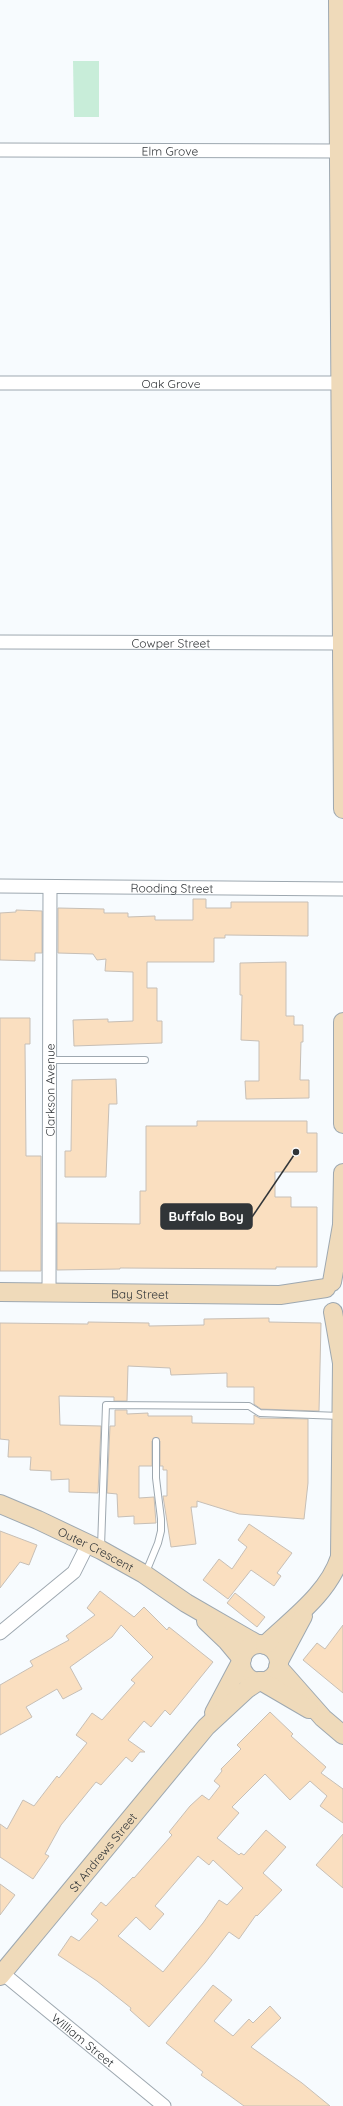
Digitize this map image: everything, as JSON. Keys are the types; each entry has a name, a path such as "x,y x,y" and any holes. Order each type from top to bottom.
{"street":[{"path":"338,0 343,809"},
{"name":"Elm Grove","path":"0,150 340,151"},
{"name":"Oak Grove","path":"0,383 341,383"},
{"name":"Cowper Street","path":"0,642 342,643"},
{"name":"Rooding Street","path":"0,886 343,889"},
{"name":"Clarkson Avenue","path":"49,1293 50,887"},
{"path":"343,1022 343,1124"},
{"path":"260,1681 272,1677 310,1603 335,1569 340,1557 342,1359 334,1296 343,1227 343,1173"},
{"name":"Bay Street","path":"0,1292 280,1294 334,1296"},
{"name":"Outer Crescent","path":"0,1504 38,1520 94,1547 144,1574 186,1603 261,1644"},
{"path":"0,1633 74,1572 94,1547"},
{"name":"Outer Crescent","path":"186,1603 227,1641 242,1660"},
{"path":"310,1603 261,1644 247,1649 242,1660 242,1668 248,1677 260,1681 323,1718 343,1735"},
{"path":"261,1644 274,1651 279,1664 323,1718"},
{"name":"St Andrews Street","path":"206,1727 242,1660"},
{"name":"St Andrews Street","path":"1,1973 206,1727 247,1689 260,1681"},
{"name":"William Street","path":"1,1973 164,2106"}],"lane":[{"path":"49,1060 146,1060"},
{"path":"94,1547 106,1405 249,1406 260,1413 341,1416"},
{"path":"144,1574 158,1543 161,1520 156,1478 156,1441"}],"green space":[{"path":"73,61 99,61 99,117 74,117"}],"building":[{"path":"193,899 206,899 206,908 231,908 231,902 308,902 308,936 225,935 225,938 214,938 214,962 147,962 147,988 157,988 157,1021 162,1021 162,1043 74,1046 73,1020 108,1019 108,1022 133,1021 133,972 105,971 106,959 97,960 93,954 58,953 58,908 104,909 104,913 128,913 128,917 155,916 155,920 193,920"},
{"path":"16,910 42,911 42,953 35,953 35,961 0,960 0,913 16,912"},
{"path":"286,962 286,1016 294,1016 294,1025 303,1025 300,1080 309,1080 309,1098 246,1099 245,1081 259,1081 259,1041 241,1040 242,995 240,995 240,963"},
{"path":"0,1018 30,1018 30,1044 25,1044 26,1156 41,1156 41,1271 0,1271"},
{"path":"116,1079 117,1104 109,1104 106,1177 65,1177 65,1151 71,1151 72,1080"},
{"path":"197,1121 307,1121 307,1133 317,1133 317,1172 275,1172 275,1197 291,1197 291,1207 317,1207 317,1267 276,1267 276,1269 120,1268 57,1270 57,1223 140,1224 140,1191 146,1191 146,1126 197,1126"},
{"path":"269,1318 269,1322 321,1323 319,1411 261,1409 254,1404 254,1387 227,1387 227,1373 171,1375 170,1368 128,1366 127,1401 114,1401 114,1397 59,1396 60,1425 101,1426 98,1493 69,1492 69,1479 51,1480 51,1471 30,1470 31,1457 8,1457 9,1440 0,1439 0,1323 88,1324 88,1322 149,1323 149,1326 204,1325 204,1319"},
{"path":"115,1410 127,1410 127,1414 148,1413 148,1416 192,1416 192,1423 254,1424 254,1415 260,1418 308,1419 308,1483 304,1519 239,1514 197,1501 197,1507 191,1507 196,1544 171,1547 163,1496 167,1496 167,1470 163,1470 163,1466 160,1466 160,1441 156,1437 152,1441 152,1466 139,1466 139,1498 154,1497 156,1523 134,1524 134,1516 118,1517 117,1494 107,1493 110,1426 115,1426"},
{"path":"249,1524 292,1553 277,1573 281,1576 274,1586 251,1570 228,1599 203,1580 219,1559 232,1569 247,1547 238,1540"},
{"path":"0,1531 37,1545 29,1565 20,1562 0,1588"},
{"path":"100,1591 134,1617 144,1607 167,1630 169,1627 213,1662 170,1715 165,1710 151,1727 144,1721 128,1740 145,1752 140,1752 132,1762 126,1757 101,1785 96,1782 61,1825 45,1854 49,1856 33,1879 0,1857 0,1824 7,1829 23,1800 34,1806 57,1776 59,1778 87,1743 76,1735 92,1713 102,1720 135,1683 131,1680 153,1657 121,1625 112,1637 70,1667 82,1689 63,1699 57,1689 26,1707 32,1717 0,1735 0,1685 33,1666 30,1661 69,1640 66,1636 95,1615 87,1608"},
{"path":"235,1593 265,1617 257,1627 227,1603"},
{"path":"343,1625 343,1693 303,1660 317,1643 325,1649"},
{"path":"270,1712 293,1734 291,1736 326,1767 321,1773 343,1789 343,1823 320,1806 327,1796 310,1781 290,1800 265,1774 232,1807 239,1813 217,1838 239,1855 241,1853 244,1855 266,1830 286,1847 263,1873 282,1890 257,1916 256,1915 239,1939 229,1932 205,1963 149,2027 130,2010 131,2008 97,1981 58,1955 71,1936 79,1941 98,1920 91,1914 101,1902 106,1906 133,1877 134,1878 172,1835 169,1832 190,1806 202,1795 209,1800 220,1786 214,1781 222,1771 221,1769 241,1749 237,1745","holes":["198,1856 209,1865 213,1860 243,1888 227,1905 219,1900 203,1923 163,1972 118,1936 136,1917 150,1930 164,1914 155,1906"]},
{"path":"343,1834 343,1888 316,1865"},
{"path":"0,1884 15,1895 0,1915"},
{"path":"213,1985 232,2000 214,2021 233,2036 249,2019 253,2023 270,2006 281,2018 251,2047 302,2083 330,2106 244,2106 201,2075 203,2072 166,2043"}],"place":[{"name":"Buffalo Boy","path":"296,1152"}]}
